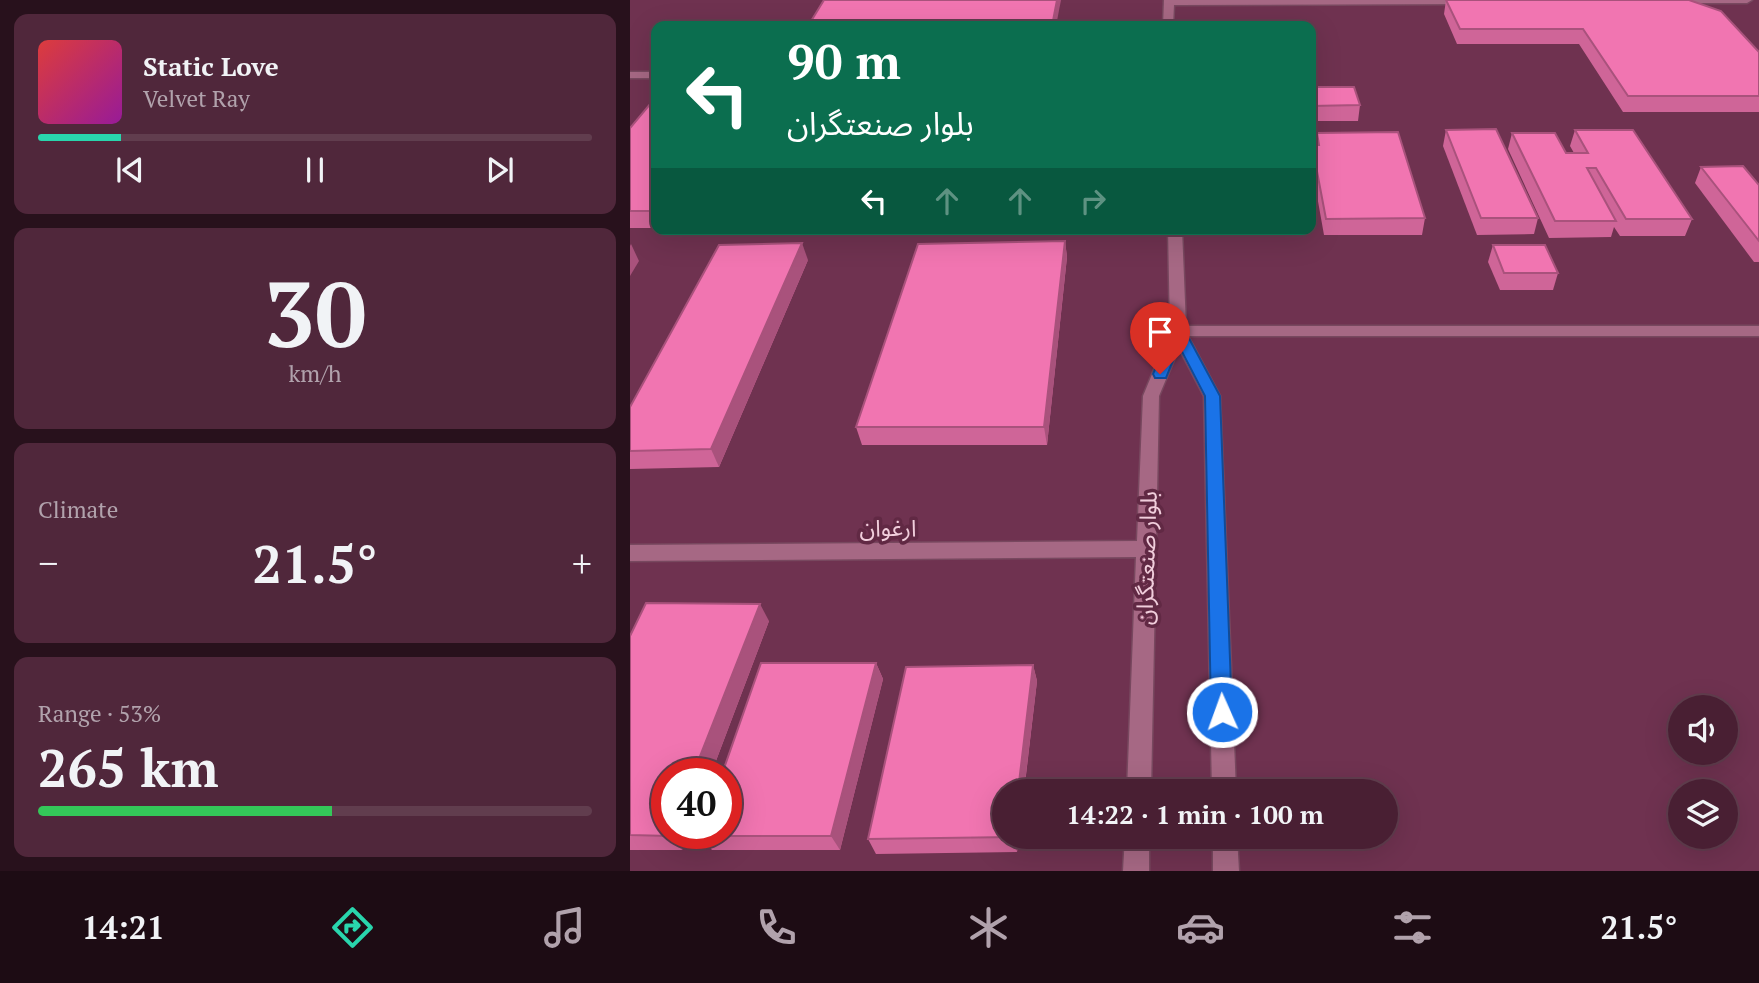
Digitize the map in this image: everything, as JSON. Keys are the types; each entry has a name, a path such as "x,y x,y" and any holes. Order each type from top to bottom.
{"street":[{"path":"1652,0 1747,0"},
{"path":"1708,0 1716,9"},
{"path":"1168,21 1168,1 1486,1"},
{"path":"630,75 651,75"},
{"name":"بلوار صنعتگران","path":"1139,779 1151,396 1178,331 1174,235"},
{"path":"1178,331 1759,331"},
{"name":"بلوار صنعتگران","path":"1178,331 1213,396 1224,779"},
{"name":"ارغوان","path":"630,553 1146,549"},
{"path":"1136,871 1137,849"},
{"path":"1225,849 1226,871"}],"shaded area":[{"path":"630,0 1759,0 1759,871 630,871"}],"building":[{"path":"824,0 1057,0 1053,21 811,21"},
{"path":"1446,0 1689,0 1721,11 1759,52 1759,96 1628,96 1583,29 1460,29"},
{"path":"1316,87 1354,87 1360,105 1316,106"},
{"path":"651,103 651,211 630,211 630,128"},
{"path":"1496,129 1538,218 1481,218 1446,130"},
{"path":"1575,130 1633,130 1692,219 1626,219 1596,168 1587,168 1616,221 1555,221 1512,133 1555,133 1566,153 1588,153"},
{"path":"1398,132 1425,218 1326,219 1316,166 1316,145 1319,145 1317,133"},
{"path":"1743,166 1759,185 1759,241 1701,167"},
{"path":"1065,241 1044,427 856,427 918,244"},
{"path":"802,243 711,449 630,451 630,407 719,245"},
{"path":"1493,245 1545,245 1558,273 1504,273"},
{"path":"646,603 760,604 699,758 651,758 651,836 630,835 630,636"},
{"path":"761,663 876,663 831,836 742,836 742,758 728,758"},
{"path":"1033,665 1019,779 992,779 992,837 868,839 906,667"}],"route":[{"path":"1160,374 1178,331 1213,396 1222,712"}]}
